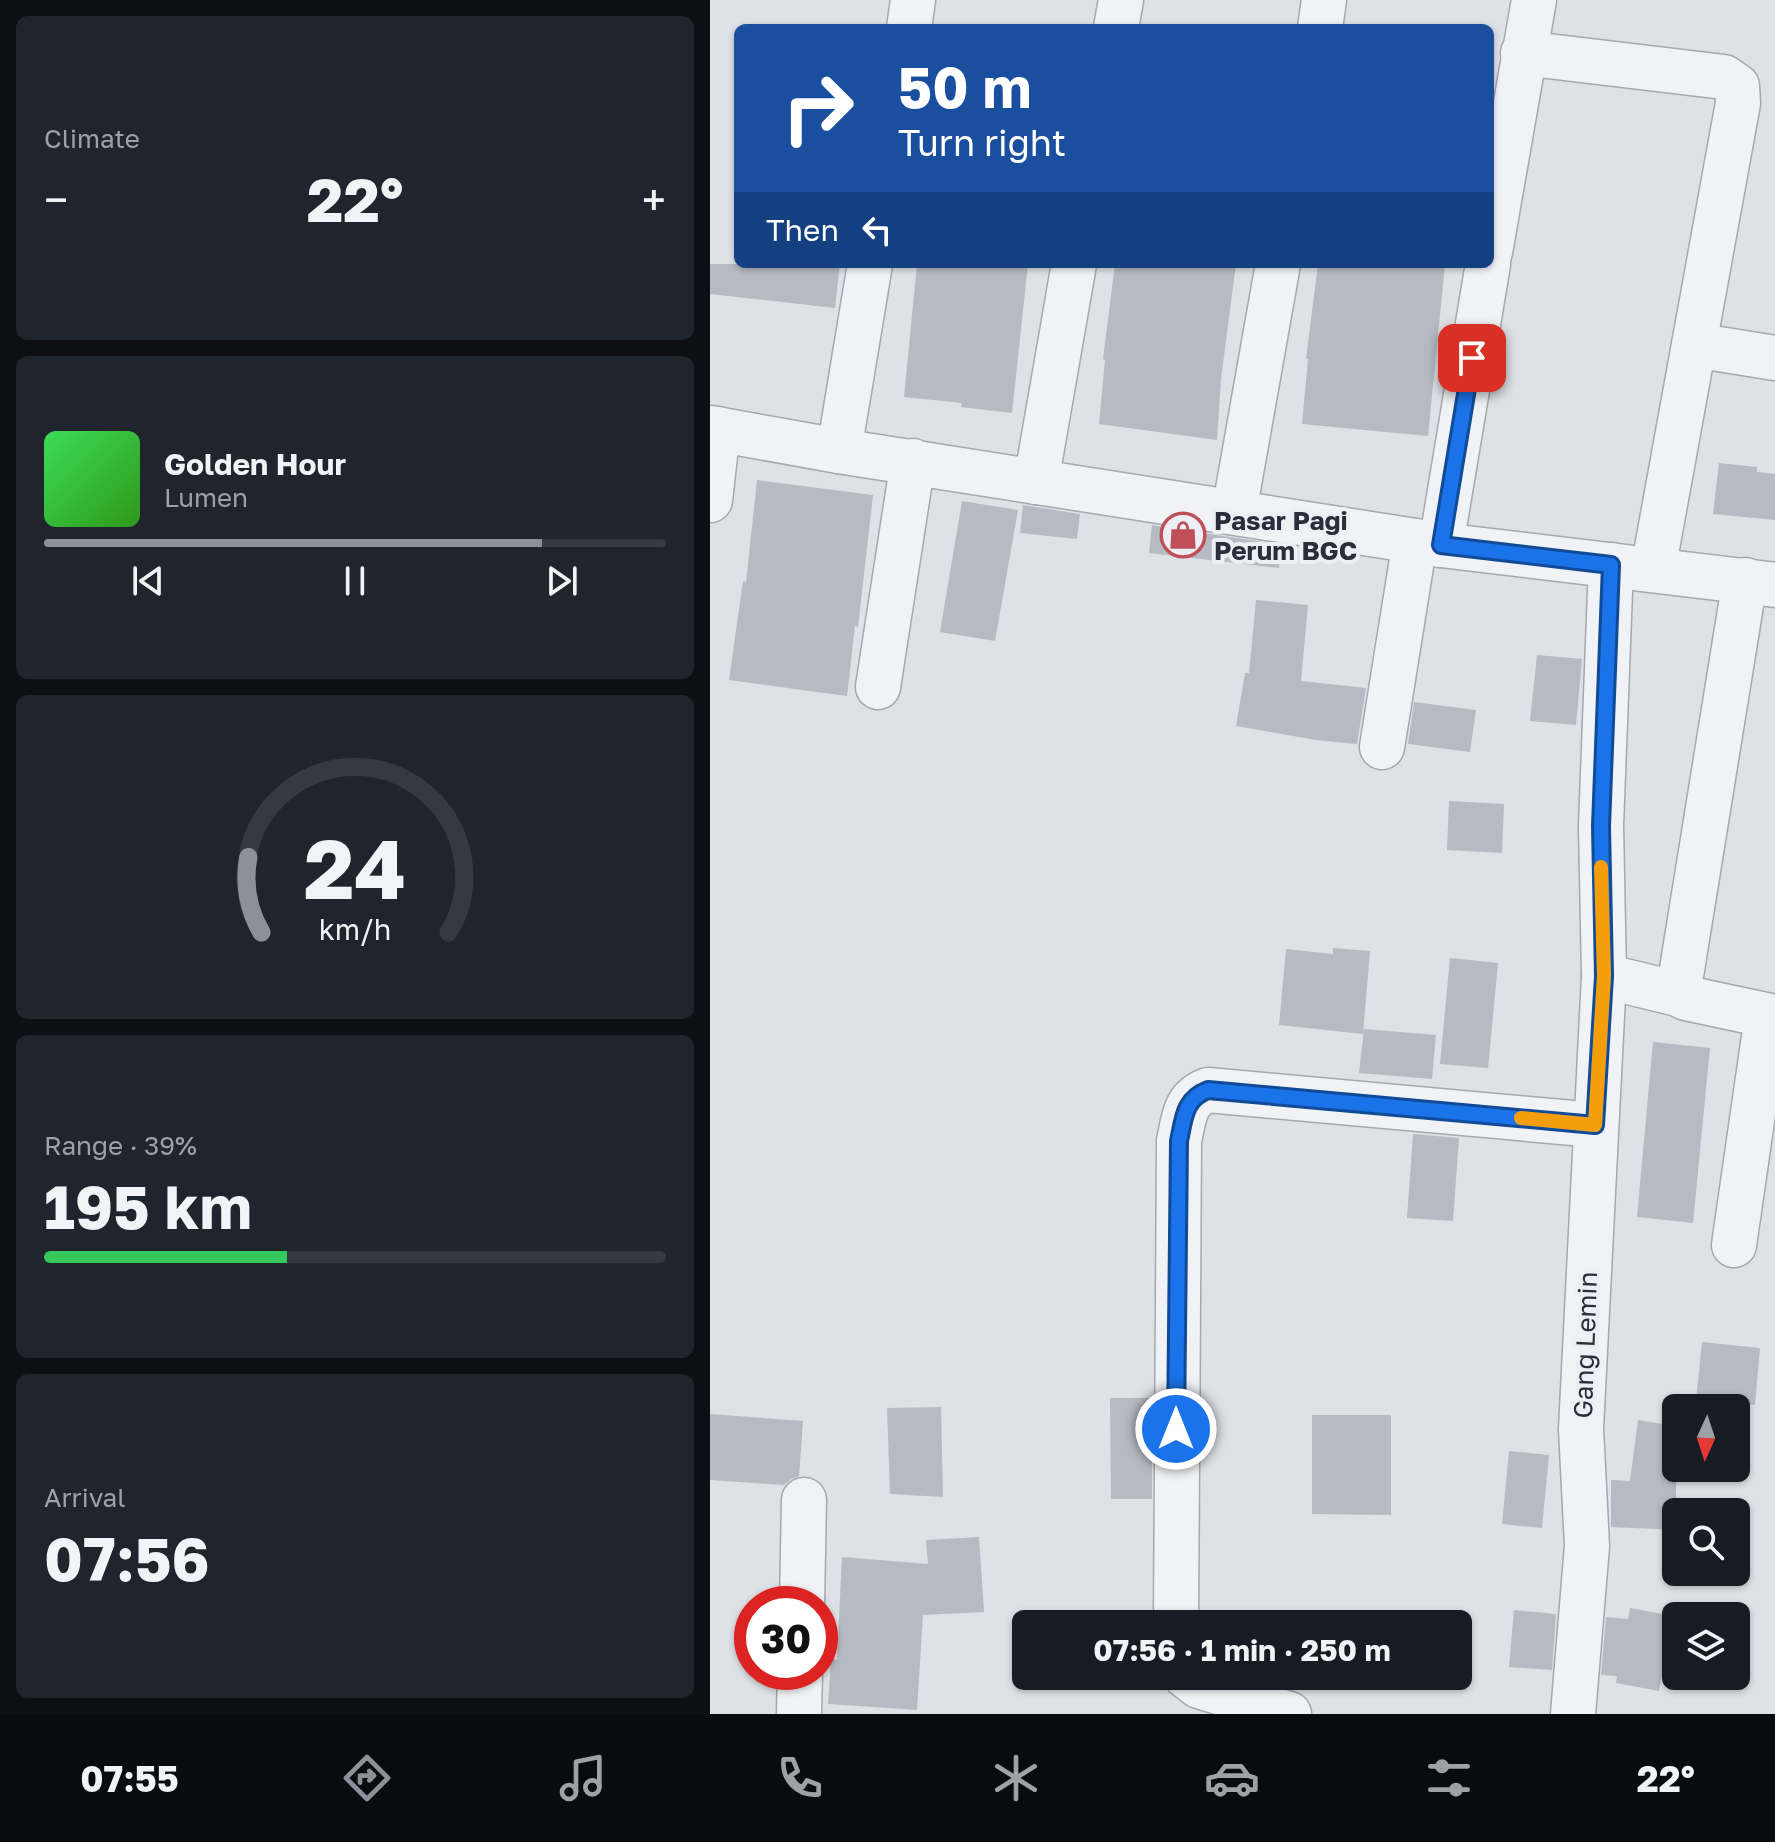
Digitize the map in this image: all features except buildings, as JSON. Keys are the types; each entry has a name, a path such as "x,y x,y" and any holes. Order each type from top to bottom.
{"street":[{"path":"910,24 913,0"},
{"path":"1117,24 1121,0"},
{"path":"1321,24 1324,0"},
{"path":"1494,228 1534,0"},
{"name":"Gang Lemin","path":"1523,53 1724,77 1737,86 1738,103 1694,345 1632,568 1601,826 1604,976 1581,1429 1587,1546 1573,1714"},
{"path":"839,451 869,268"},
{"path":"1036,482 1073,268"},
{"path":"1234,512 1277,268"},
{"path":"1382,747 1487,268"},
{"path":"1694,345 1775,358"},
{"path":"710,500 714,429 1428,543 1760,583 1678,994"},
{"path":"878,687 913,461"},
{"path":"1604,976 1771,1017 1734,1245"},
{"path":"1176,1610 1179,1141 1187,1103 1208,1090 1595,1125"},
{"path":"802,1586 804,1500"},
{"path":"799,1714 800,1690"},
{"path":"1212,1690 1289,1714"}],"slow traffic":[{"path":"1521,1118 1595,1125 1604,976 1601,867"}],"place":[{"name":"Pasar Pagi Perum BGC","path":"1183,535"}],"route":[{"path":"1176,1429 1179,1141 1187,1103 1197,1094 1208,1090 1595,1125 1604,976 1601,826 1611,565 1441,545 1472,358"}]}
